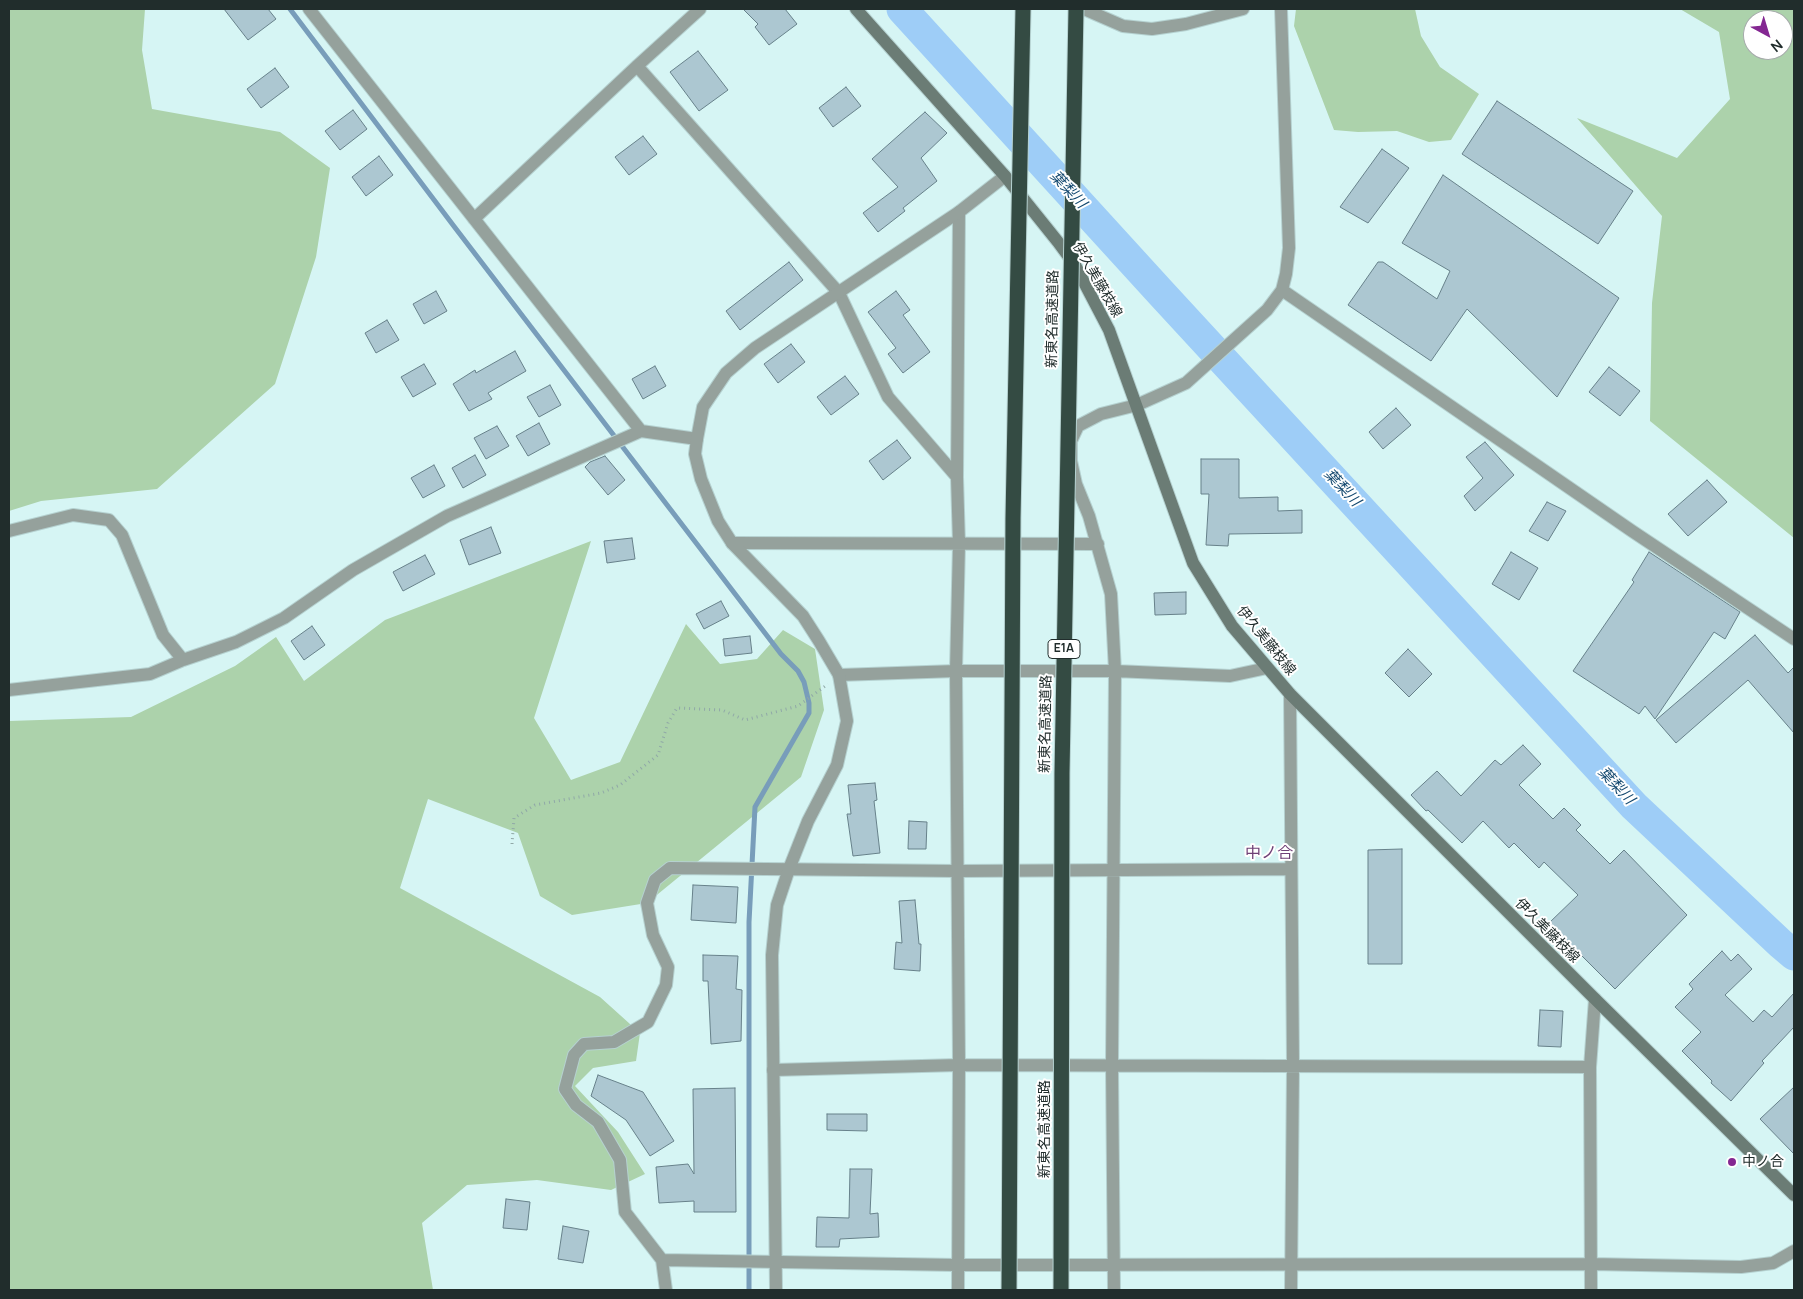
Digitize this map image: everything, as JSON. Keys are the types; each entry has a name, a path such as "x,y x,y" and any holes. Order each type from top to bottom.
{"highway":[{"path":"1010,1290 1013,518 1023,9"},
{"name":"新東名高速道路","path":"1061,1290 1062,773 1076,9"}],"main road":[{"name":"伊久美藤枝線","path":"856,9 1005,176 1075,266 1109,330 1193,563 1232,626 1290,694 1794,1195"}],"street":[{"path":"309,9 641,431"},
{"path":"474,219 700,9"},
{"path":"1084,9 1123,26 1152,29 1186,24 1243,9"},
{"path":"1114,1290 1112,1065 1115,671 1111,594 1098,544 1076,484 1070,461 1071,441 1078,426 1101,414 1137,405 1186,383 1267,310 1282,290 1289,248 1281,9"},
{"path":"637,66 839,293 888,397 957,477"},
{"path":"776,1290 772,955 777,906 808,821 837,765 847,721 839,675 803,616 732,543 718,521 701,479 695,454 703,407 726,373 755,348 959,212 1005,176"},
{"path":"958,1290 959,1065 956,671 959,544 957,477 959,212"},
{"path":"1282,290 1632,531 1794,639"},
{"path":"9,690 150,674 183,660 236,642 284,618 353,570 447,516 641,431 697,439"},
{"path":"9,531 72,515 109,520 122,535 164,635 183,660"},
{"path":"732,543 1098,544"},
{"path":"839,675 956,671 1115,671 1230,676 1267,668"},
{"path":"1290,694 1291,1290"},
{"path":"666,1290 662,1260 624,1212 620,1160 598,1122 576,1105 565,1089 574,1055 584,1044 614,1042 648,1022 666,984 668,967 653,935 647,903 655,880 670,868 957,870 1290,869"},
{"path":"1591,1290 1590,1067 1595,999"},
{"path":"773,1070 959,1065 1590,1067"},
{"path":"662,1260 958,1265 1591,1264 1741,1267 1773,1263 1794,1251"}],"path":[{"path":"512,844 514,818 535,805 601,793 620,785 658,755 668,723 677,708 722,710 745,720 798,706 839,675"}],"green space":[{"path":"9,9 145,9 142,50 152,109 280,132 330,168 316,257 275,384 157,489 41,501 9,511"},
{"path":"1296,9 1415,9 1421,36 1440,67 1479,94 1451,140 1429,142 1397,131 1358,132 1334,130 1294,26"},
{"path":"1680,9 1794,9 1794,538 1650,421 1652,303 1662,216 1577,118 1677,158 1730,99 1719,32"},
{"path":"591,541 534,718 571,780 620,762 686,624 720,664 757,659 783,630 815,649 824,710 801,777 647,903 572,915 540,896 518,833 428,799 400,888 600,997 640,1033 636,1061 593,1068 575,1086 618,1132 645,1174 611,1190 537,1180 467,1185 422,1223 433,1290 9,1290 9,721 131,717 235,666 276,637 304,681 385,620"}],"building":[{"path":"224,9 268,9 276,19 248,40"},
{"path":"743,9 785,9 797,24 769,45 755,27 758,24"},
{"path":"698,51 728,90 699,111 670,72"},
{"path":"275,68 289,87 261,108 247,89"},
{"path":"846,87 861,106 833,127 819,108"},
{"path":"1497,101 1633,191 1598,244 1462,154"},
{"path":"353,110 367,129 340,150 325,131"},
{"path":"925,112 947,133 921,158 937,181 903,208 905,211 878,232 863,213 898,187 872,159"},
{"path":"643,136 657,154 629,175 615,157"},
{"path":"1382,149 1409,168 1368,223 1340,207"},
{"path":"379,156 393,175 366,196 352,177"},
{"path":"1443,175 1619,298 1557,397 1467,309 1431,361 1348,305 1378,262 1383,262 1437,299 1450,271 1402,243"},
{"path":"789,262 803,280 740,330 726,311"},
{"path":"436,291 447,311 424,324 413,304"},
{"path":"896,291 910,310 903,315 930,352 903,373 888,354 896,348 868,312"},
{"path":"387,320 399,340 376,353 365,333"},
{"path":"791,344 805,362 778,383 764,364"},
{"path":"515,351 526,371 488,393 492,399 469,411 453,384 475,370 476,373"},
{"path":"424,364 436,384 413,397 401,377"},
{"path":"655,366 666,386 643,399 632,379"},
{"path":"1609,367 1640,391 1620,416 1589,392"},
{"path":"845,376 859,394 831,415 817,397"},
{"path":"550,385 561,405 539,417 527,397"},
{"path":"1396,408 1411,425 1383,449 1369,432"},
{"path":"539,423 550,444 528,456 516,436"},
{"path":"497,426 509,446 486,459 474,438"},
{"path":"897,440 911,458 883,480 869,461"},
{"path":"1485,442 1514,475 1475,511 1464,496 1483,478 1466,457"},
{"path":"475,455 486,475 463,488 452,468"},
{"path":"605,456 625,480 608,495 585,467 590,462"},
{"path":"1201,459 1239,459 1239,498 1278,497 1278,511 1302,510 1302,533 1229,534 1228,546 1206,545 1209,494 1201,494"},
{"path":"434,465 445,486 423,498 411,478"},
{"path":"1707,480 1727,502 1688,536 1668,514"},
{"path":"1547,502 1566,511 1548,541 1529,531"},
{"path":"491,527 501,553 469,565 460,540"},
{"path":"632,538 635,559 607,563 604,541"},
{"path":"1511,552 1538,568 1519,600 1492,584"},
{"path":"1649,552 1740,612 1725,639 1714,632 1655,719 1645,706 1639,714 1573,671 1634,582 1632,580"},
{"path":"425,555 435,574 403,591 393,572"},
{"path":"1186,592 1186,614 1155,615 1154,593"},
{"path":"721,601 729,616 704,629 696,614"},
{"path":"312,626 325,645 304,660 291,641"},
{"path":"1755,635 1788,673 1794,667 1794,733 1748,680 1676,743 1656,720"},
{"path":"750,636 752,653 725,656 723,639"},
{"path":"1408,649 1432,674 1409,697 1385,673"},
{"path":"1523,745 1541,764 1519,785 1553,819 1564,808 1581,825 1576,830 1610,864 1624,850 1687,915 1615,989 1549,923 1578,895 1544,862 1539,868 1514,843 1509,848 1483,821 1462,843 1411,795 1437,771 1461,796 1495,760 1501,765"},
{"path":"875,783 877,800 874,801 880,853 853,856 847,814 851,814 848,785"},
{"path":"909,821 927,822 926,849 908,849"},
{"path":"1402,849 1402,964 1368,964 1368,850"},
{"path":"693,885 738,887 736,923 691,920"},
{"path":"915,900 919,944 921,944 920,971 894,969 896,942 902,943 899,901"},
{"path":"1722,951 1731,961 1738,954 1752,969 1725,995 1753,1022 1764,1010 1772,1017 1794,993 1794,1027 1762,1061 1764,1063 1731,1101 1711,1083 1712,1081 1682,1051 1701,1032 1675,1007 1693,989 1689,984"},
{"path":"703,955 738,956 736,989 742,990 741,1041 711,1044 708,981 703,981"},
{"path":"1540,1010 1563,1011 1561,1047 1538,1046"},
{"path":"598,1075 643,1092 674,1141 650,1156 626,1120 591,1096"},
{"path":"1794,1087 1794,1154 1760,1119"},
{"path":"735,1088 736,1212 694,1212 694,1201 659,1203 656,1167 688,1164 694,1174 693,1089"},
{"path":"827,1114 867,1114 867,1131 827,1130"},
{"path":"850,1169 872,1169 870,1214 878,1213 879,1237 840,1239 839,1247 816,1247 817,1217 849,1218"},
{"path":"506,1199 530,1202 527,1230 503,1228"},
{"path":"563,1226 589,1231 583,1263 558,1259"}],"waterway":[{"path":"290,9 781,654 798,671 804,682 809,703 809,713 755,807 749,922 749,1290"},
{"name":"葉梨川","path":"902,9 1634,806 1794,955"}],"place":[{"name":"中ノ合","path":"1732,1162"}],"district":[{"name":"中ノ合","path":"1269,854"}]}
